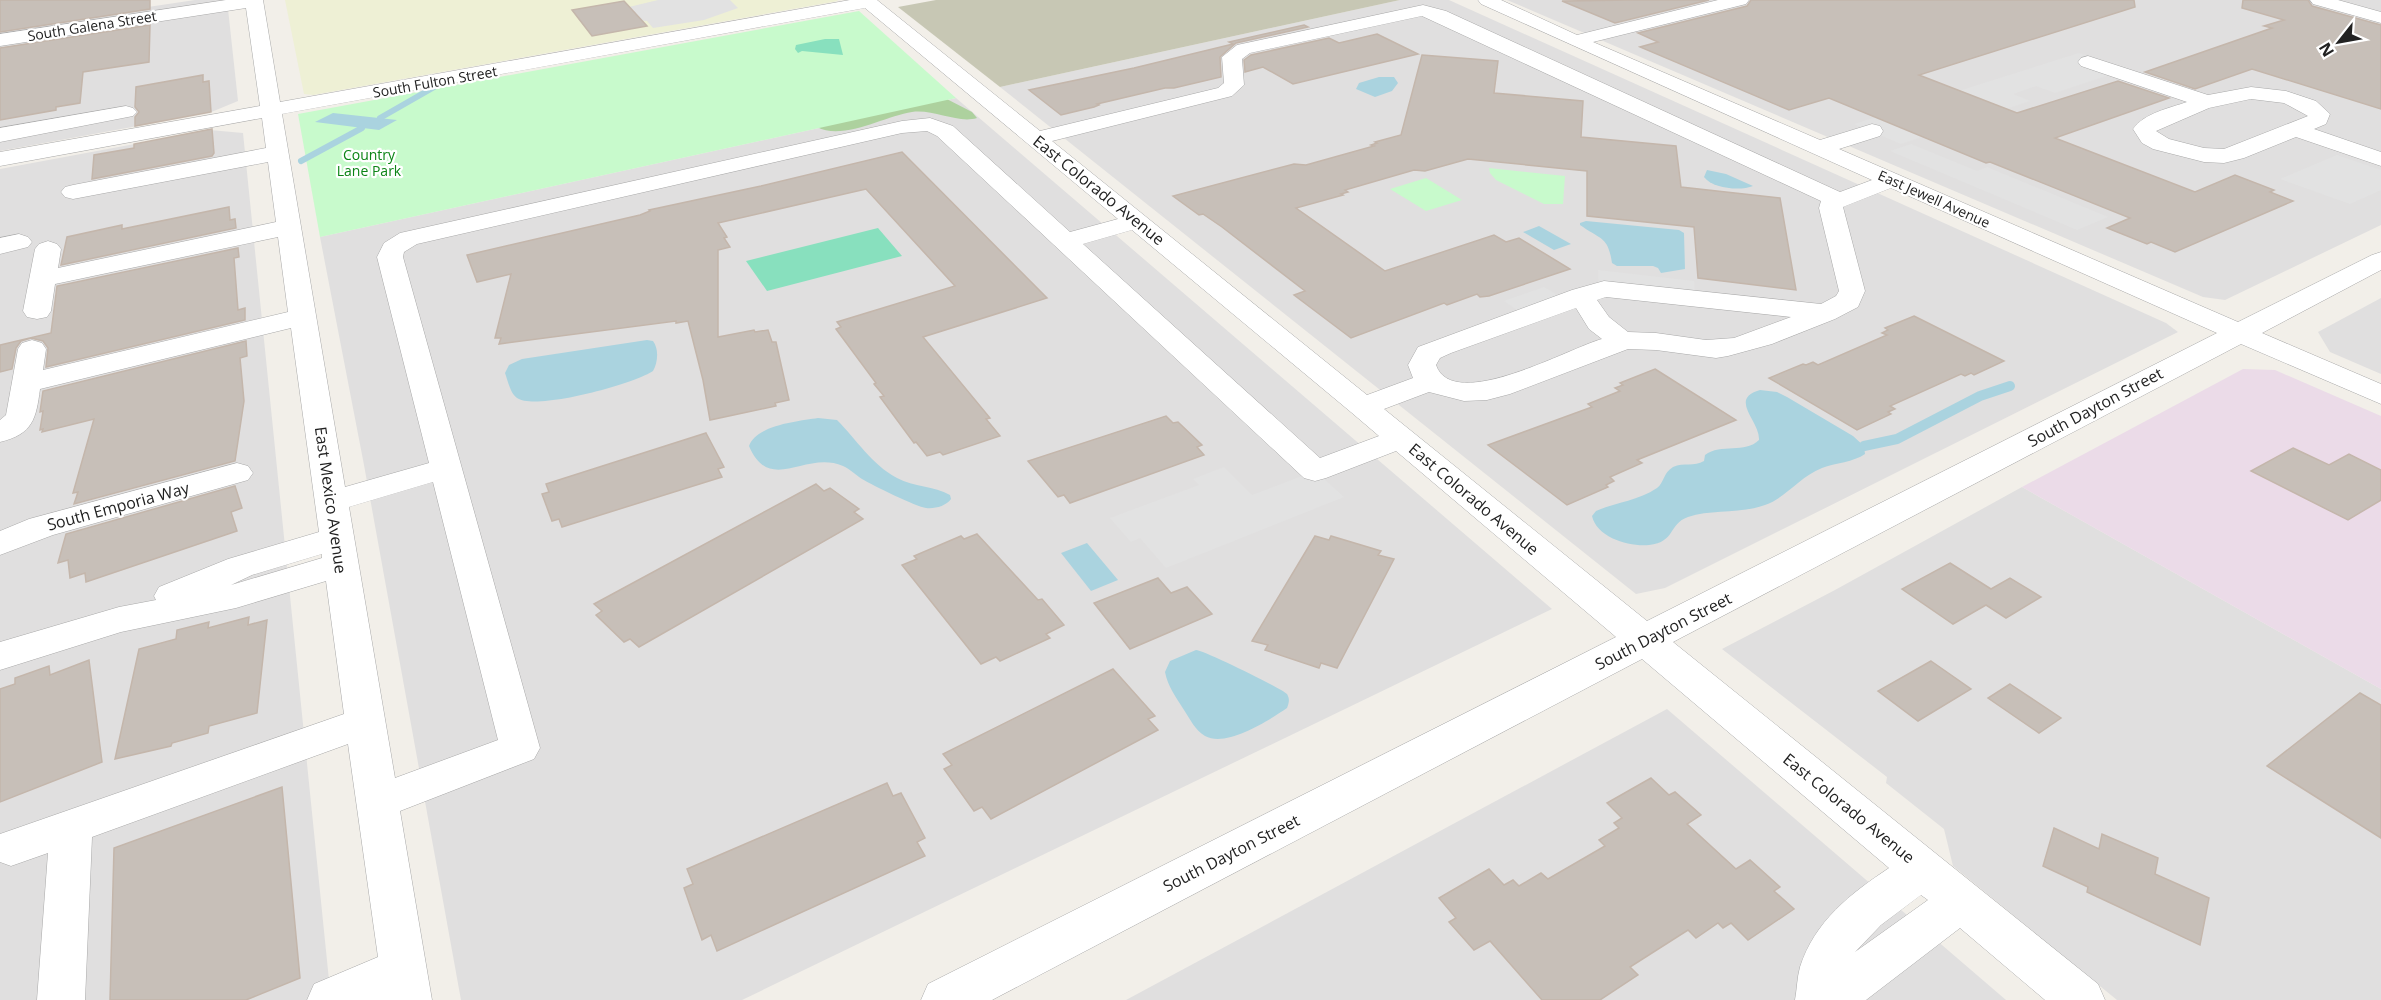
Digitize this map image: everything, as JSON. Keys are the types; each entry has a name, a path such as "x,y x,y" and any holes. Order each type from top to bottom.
{"street":[{"name":"South Galena Street","path":"0,39 254,0"},
{"name":"East Mexico Avenue","path":"254,0 405,985"},
{"name":"East Jewell Avenue","path":"1487,0 1575,41 2381,395"},
{"path":"1575,41 1740,0"},
{"path":"2319,0 2381,18"},
{"name":"South Fulton Street","path":"0,159 868,1"},
{"name":"East Colorado Avenue","path":"868,1 1138,221 2081,1000"},
{"path":"1036,139 1225,92 1234,85 1232,57 1244,49 1407,12 1426,10 1838,200"},
{"path":"2088,62 2208,102"},
{"path":"2240,92 2263,93 2302,103 2319,114 2318,119 2295,130 2236,153 2220,156 2174,149 2157,142 2145,132 2145,127 2240,92"},
{"path":"0,135 126,112"},
{"path":"376,802 520,748 390,257 393,248 409,238 923,123 937,125 1315,471 1401,438"},
{"path":"2295,130 2381,159"},
{"path":"1819,148 1872,131"},
{"path":"73,192 277,153"},
{"path":"1825,313 1770,309 1614,289 1599,290 1428,353 1422,365 1431,381 1459,392 1485,392 1622,341 1634,340 1725,349 1742,345 1825,313 1848,302 1852,296 1831,208 1832,203 1892,180"},
{"path":"1065,241 1138,221"},
{"path":"43,279 289,227"},
{"path":"37,311 48,249"},
{"name":"South Dayton Street","path":"945,1000 2381,260"},
{"path":"1581,296 1599,323 1622,341"},
{"path":"27,383 304,317"},
{"path":"0,433 19,421 32,349"},
{"path":"1363,407 1431,381"},
{"path":"0,656 119,620 236,596 447,468"},
{"name":"South Emporia Way","path":"0,544 41,527 237,474"},
{"path":"11,848 364,722"},
{"path":"61,1000 71,826"},
{"path":"1819,1000 1823,969 1843,932 1871,906 1923,869"},
{"path":"1828,1000 1962,902"},
{"path":"331,1000 405,985"}],"shaded area":[{"path":"195,0 227,0 238,101 209,113 0,151 0,29"},
{"path":"285,0 838,1 313,95 304,94"},
{"path":"658,0 730,0 738,8 704,20 653,28 647,21 635,20 629,7"},
{"path":"936,0 1400,0 1000,87 898,7"},
{"path":"1400,0 1449,0 2166,323 2178,332 1665,588 1636,594 1000,87"},
{"path":"1507,0 2381,0 2381,225 2225,300 2203,297"},
{"path":"2079,53 2127,69 2055,93 2036,86 2013,94 2030,101 1901,144 1854,124"},
{"path":"956,98 1552,609 742,1000 461,1000 364,465 320,237"},
{"path":"210,130 243,133 331,1000 0,1000 0,169"},
{"path":"1911,144 1977,171 1987,167 2108,217 2077,230 1890,151"},
{"path":"2337,155 2381,170 2381,190 2350,204 2280,179"},
{"path":"1598,270 1694,281 1695,299 1599,290"},
{"path":"1544,287 1567,301 1526,316 1504,301"},
{"path":"2381,298 2381,374 2330,352 2318,332"},
{"path":"2243,369 2275,370 2381,416 2381,689 2022,487"},
{"path":"1224,467 1252,495 1315,471 1344,497 1166,568 1140,538 1131,542 1110,518 1199,485 1193,479"},
{"path":"2022,487 2381,689 2381,1000 2117,1000 1953,866 1944,829 1886,783 1887,777 1722,649"},
{"path":"1667,709 2006,1000 1126,1000"}],"green space":[{"name":"Country Lane Park","path":"859,11 956,98 320,237 298,114"},
{"path":"825,39 839,39 843,55 802,51 798,53 795,49 796,45"},
{"path":"941,96 972,112 977,118 962,119 912,112 839,131 827,131 817,127"},
{"path":"1489,168 1565,176 1563,204 1544,204 1496,180"},
{"path":"1426,178 1462,200 1426,211 1390,189"},
{"path":"878,228 902,256 767,291 746,261"}],"water":[{"path":"1379,77 1394,77 1398,83 1392,91 1375,97 1356,89 1359,83"},
{"path":"333,113 397,120 379,130 315,122"},
{"path":"1707,170 1726,174 1753,186 1735,189 1714,184 1704,177"},
{"path":"1586,221 1679,230 1684,233 1685,269 1661,273 1653,266 1617,266 1612,263 1606,243 1580,225"},
{"path":"1539,226 1571,244 1554,250 1523,232"},
{"path":"647,340 653,341 657,352 653,371 607,389 563,399 528,401 515,396 505,373 509,365 522,359"},
{"path":"1760,390 1777,392 1853,436 1864,446 1865,454 1814,472 1780,498 1765,505 1746,510 1688,517 1677,524 1668,537 1658,543 1641,545 1624,543 1600,530 1592,516 1596,511 1635,499 1657,488 1673,467 1700,463 1711,451 1747,447 1759,440 1746,405 1746,399"},
{"path":"818,418 837,420 879,466 897,478 944,492 950,495 951,499 946,504 937,507 921,507 867,482 843,466 829,463 815,463 778,470 767,468 758,460 749,446 760,433 769,429"},
{"path":"1087,543 1118,580 1091,591 1061,553"},
{"path":"1196,650 1287,694 1289,703 1287,708 1236,736 1214,739 1205,736 1198,731 1175,696 1165,672 1170,661"}],"building":[{"path":"0,0 150,0 150,9 0,32"},
{"path":"1709,0 1615,23 1562,1"},
{"path":"1751,0 2134,0 2135,7 1919,75 2017,113 2118,81 2169,98 2055,138 2195,192 2235,175 2274,190 2270,192 2293,201 2175,252 2107,228 2130,218 1990,162 1986,163 1829,98 1789,110 1640,47 1658,42 1638,33 1747,6"},
{"path":"2243,0 2308,0 2312,6 2381,25 2381,109 2252,69 2195,89 2145,72 2272,28 2264,26 2284,20 2242,8"},
{"path":"624,1 647,26 592,36 572,10"},
{"path":"150,25 149,62 83,72 80,103 56,107 56,110 0,120 0,48"},
{"path":"1304,25 1308,27 1236,43 1220,57 1221,77 1097,104 1099,105 1061,115 1029,90 1134,68 1233,44 1229,42"},
{"path":"1377,34 1418,54 1293,84 1263,67 1245,72 1244,60 1251,55 1329,38 1339,43"},
{"path":"1422,55 1498,61 1494,93 1583,101 1581,137 1676,146 1681,187 1780,198 1796,290 1698,278 1694,227 1587,216 1587,171 1468,159 1425,171 1414,170 1345,190 1348,192 1341,194 1343,195 1296,208 1385,271 1494,235 1506,242 1519,238 1570,269 1489,296 1480,297 1477,294 1447,305 1444,303 1351,338 1294,295 1305,291 1222,227 1203,214 1199,215 1173,196 1294,164 1306,165 1374,146 1371,145 1377,143 1375,142 1401,135"},
{"path":"203,75 203,82 209,81 211,112 135,126 135,117 139,112 135,107 136,87"},
{"path":"212,129 214,153 212,156 92,179 94,155 134,148 134,144"},
{"path":"902,152 1047,298 923,337 990,418 986,419 1000,436 943,455 940,452 927,456 916,442 914,443 880,397 884,396 874,384 876,383 836,329 841,327 837,322 955,286 866,189 718,223 730,247 718,250 718,337 754,330 755,332 768,330 772,342 776,342 789,400 775,403 776,406 710,420 703,380 688,321 499,344 501,338 495,338 511,274 477,282 467,255 640,215 649,210"},
{"path":"229,207 230,220 235,219 236,228 61,265 67,237 122,225 122,229"},
{"path":"238,248 239,257 234,258 238,310 245,308 245,320 46,367 48,348 43,341 31,338 21,341 16,348 12,369 0,372 0,345 51,333 57,286"},
{"path":"1914,316 2004,361 1974,375 1961,374 1890,406 1895,409 1888,412 1891,414 1857,430 1769,378 1803,364 1813,362 1818,365 1887,335 1882,333 1888,330 1885,328"},
{"path":"246,341 247,356 240,358 244,401 235,461 74,504 78,492 73,493 94,419 42,432 43,429 40,430 43,411 40,412 43,391"},
{"path":"1655,369 1736,420 1637,460 1642,463 1610,477 1614,481 1606,485 1608,487 1567,505 1488,445 1592,407 1588,404 1620,391 1615,388 1623,385 1620,383"},
{"path":"1166,416 1173,423 1178,422 1202,445 1197,447 1204,455 1070,503 1064,495 1058,497 1028,461"},
{"path":"706,433 724,467 718,469 722,477 562,527 559,519 552,521 542,494 549,492 546,484"},
{"path":"2293,448 2329,465 2349,454 2381,470 2381,500 2348,520 2251,471"},
{"path":"816,484 824,491 830,488 859,509 854,512 863,519 639,647 630,639 624,642 596,615 602,611 594,604"},
{"path":"235,486 242,508 231,512 237,531 86,582 85,573 70,578 68,560 58,563 66,534"},
{"path":"977,534 1038,600 1042,599 1064,625 1046,634 1050,638 1000,661 996,657 981,664 902,565 917,559 914,556 961,536 964,539"},
{"path":"1315,536 1329,540 1331,536 1381,551 1378,555 1394,559 1337,668 1321,663 1319,668 1265,650 1268,645 1252,641"},
{"path":"1950,563 1991,589 2010,578 2041,597 2006,618 1986,605 1953,624 1902,589"},
{"path":"1158,578 1171,593 1187,587 1212,614 1130,649 1094,603"},
{"path":"249,617 248,625 267,620 257,713 209,726 208,733 172,743 171,746 115,759 139,649 176,639 177,630 209,622 208,628"},
{"path":"89,660 102,762 0,802 0,689 15,684 15,678 49,666 50,675"},
{"path":"1931,661 1971,689 1918,721 1878,691"},
{"path":"1113,669 1155,716 1148,719 1158,730 991,819 982,807 974,811 944,769 952,765 943,754"},
{"path":"2010,684 2061,718 2039,733 1988,698"},
{"path":"2360,693 2381,705 2381,838 2267,766"},
{"path":"1651,778 1669,795 1675,792 1701,815 1687,824 1736,869 1750,860 1780,887 1774,891 1794,909 1748,940 1731,923 1723,928 1718,923 1696,938 1688,930 1630,967 1638,975 1600,1000 1542,1000 1490,941 1474,950 1449,922 1456,918 1439,898 1489,869 1504,885 1513,880 1519,886 1541,873 1548,879 1605,846 1599,840 1619,828 1614,823 1622,818 1607,803"},
{"path":"887,783 893,796 901,793 925,838 917,842 925,856 717,951 711,935 702,940 684,888 693,884 687,869"},
{"path":"282,787 300,978 246,1000 110,1000 114,848"},
{"path":"2054,828 2099,849 2102,834 2158,858 2155,874 2209,898 2200,945 2087,892 2088,887 2043,866"}],"waterway":[{"path":"380,118 436,86"},
{"path":"301,161 362,128"},
{"path":"1864,446 1897,439 1980,396 2010,386"}]}
